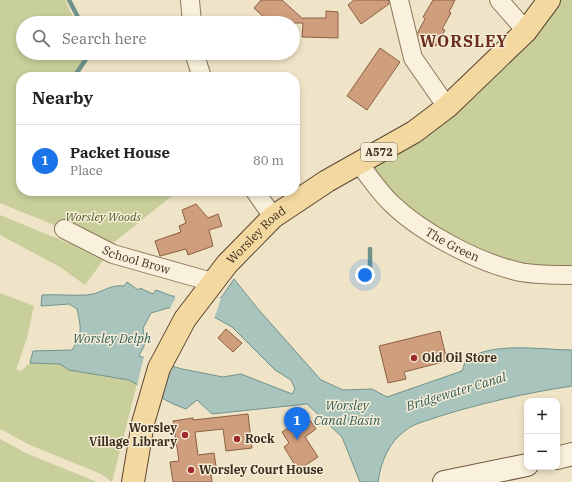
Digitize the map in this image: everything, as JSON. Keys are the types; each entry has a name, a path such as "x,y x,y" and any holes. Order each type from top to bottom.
{"main road":[{"name":"Worsley Road","path":"133,482 149,396 163,359 185,319 207,288 244,244 273,217 327,181 414,132 447,107 526,31 549,0"},
{"path":"560,457 572,454"},
{"path":"444,482 524,466"}],"street":[{"path":"190,0 191,16"},
{"path":"399,0 413,58 447,107"},
{"path":"499,0 526,31"},
{"path":"196,60 200,72"},
{"name":"The Green","path":"359,164 386,198 400,212 459,249 499,266 520,272 540,275 572,275"},
{"path":"258,196 273,217"},
{"name":"School Brow","path":"64,229 113,254 207,288"}],"green space":[{"name":"Worsley Woods","path":"0,0 65,0 73,16 16,16 16,60 83,60 75,72 16,72 16,196 172,196 108,247 0,203"},
{"path":"559,0 572,0 572,265 543,266 514,263 484,253 429,223 398,200 388,190 374,170 376,163"},
{"name":"Worsley Woods","path":"0,215 105,258 85,285 60,267 0,235"},
{"path":"0,293 34,306 27,338 16,370 21,371 30,363 60,364 69,370 129,380 137,384 112,482 101,474 30,445 0,429"},
{"path":"0,439 28,454 97,482 0,482"}],"water":[{"path":"234,279 258,309 321,380 343,390 372,389 387,397 462,371 466,361 477,354 503,348 572,350 572,386 487,403 421,422 406,430 390,446 381,467 378,482 360,482 342,437 307,404 212,414 197,400 186,409 173,404 129,380 69,370 60,364 30,363 33,351 72,350 78,339 80,330 77,309 69,304 41,306 42,295 91,295 109,288 124,286 127,282 138,290 140,288 153,294 156,290 172,296 221,298","holes":["168,308 216,318 232,327 275,370 291,380 295,389 292,394 241,374 223,377 182,369 139,356 145,344 143,328 151,313"]}],"pier":[{"path":"175,294 207,295 221,298 214,319 169,310 175,299"},
{"path":"144,356 168,363 155,397 137,386"}],"building":[{"path":"261,0 282,0 300,16 263,16 254,8"},
{"path":"354,0 389,0 389,4 361,24 348,5"},
{"path":"433,0 455,0 449,12 451,13 442,29 445,30 436,46 418,36 418,32 425,19 423,17"},
{"path":"326,11 338,12 338,38 302,37 303,23 300,23 300,16 303,19 326,18"},
{"path":"380,48 400,62 367,110 347,96"},
{"path":"196,204 208,218 218,214 222,226 209,230 213,246 188,255 186,249 160,256 155,241 181,232 179,226 186,223 182,210"},
{"path":"226,329 242,343 233,352 218,338"},
{"name":"Old Oil Store","path":"440,331 447,361 404,372 406,379 388,383 379,346"},
{"path":"248,414 252,448 226,451 223,429 195,432 198,455 214,453 216,466 210,467 212,482 173,482 170,462 179,461 173,421"},
{"path":"307,416 316,429 305,437 318,457 298,470 284,447 289,443 282,432"}],"waterway":[{"path":"69,0 77,16"},
{"path":"77,72 85,60"},
{"path":"370,249 370,267"}],"place":[{"name":"Old Oil Store","path":"414,358"},
{"name":"Worsley Village Library","path":"185,435"},
{"name":"Rock","path":"237,439"},
{"name":"Packet House","path":"297,440"},
{"name":"Worsley Court House","path":"191,470"}],"district":[{"name":"WORSLEY","path":"464,41"}],"water label":[{"name":"Worsley Delph","path":"112,338"},
{"name":"Bridgewater Canal","path":"456,391"},
{"name":"Worsley Canal Basin","path":"347,412"}]}
